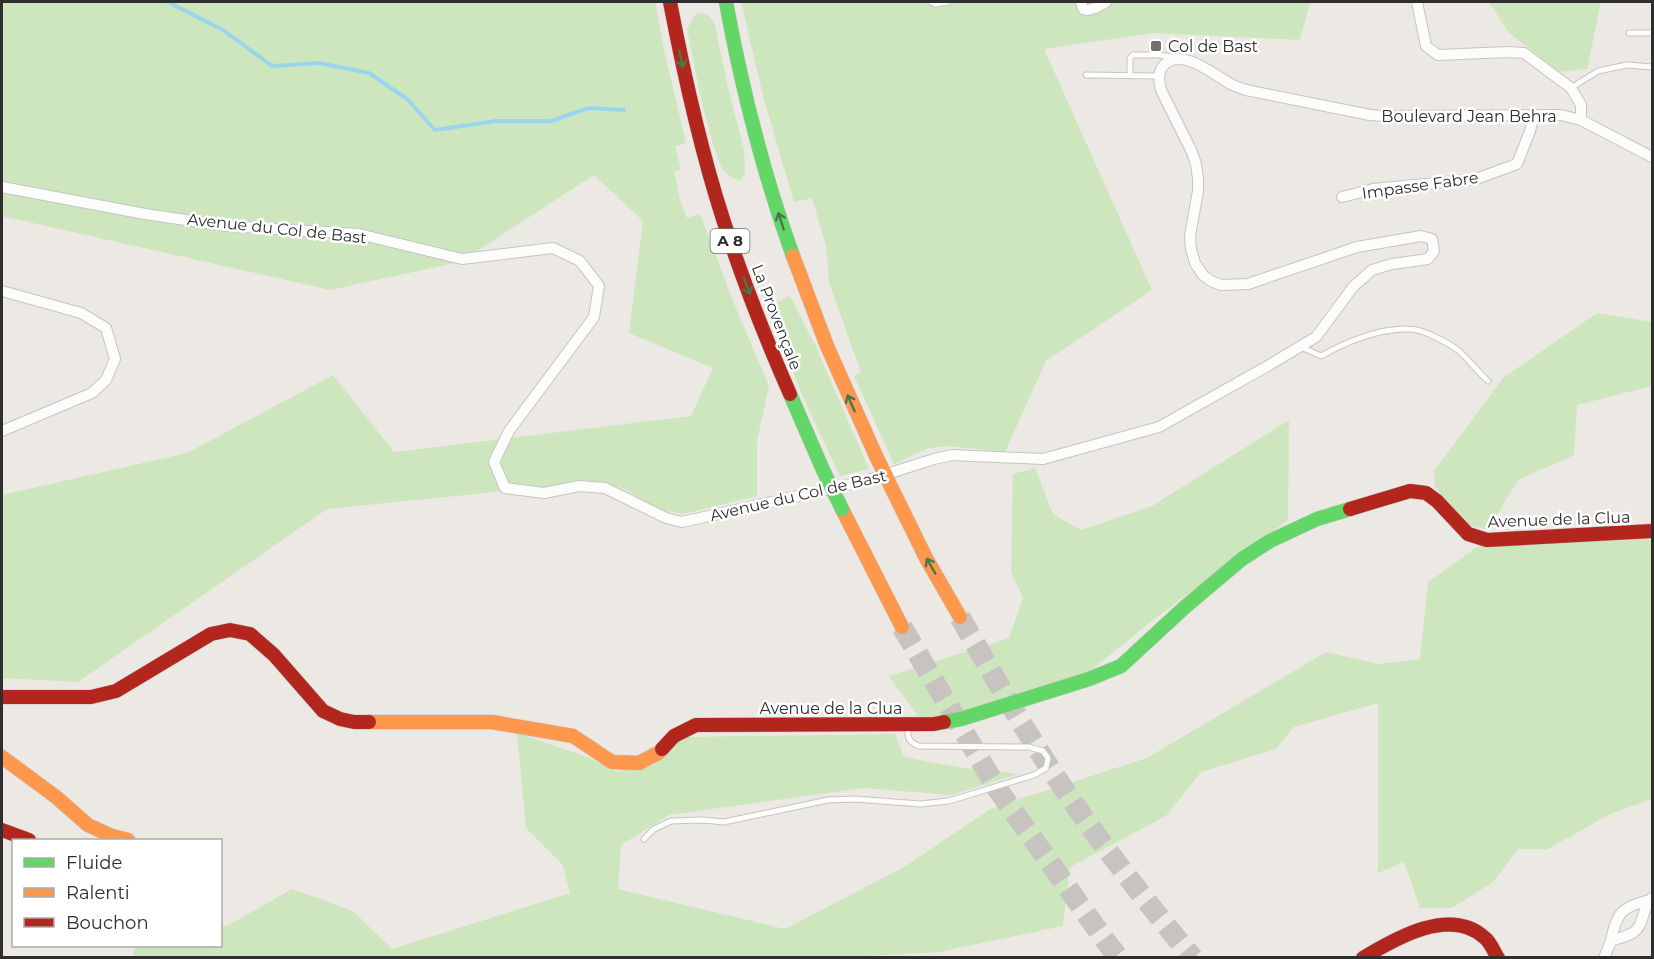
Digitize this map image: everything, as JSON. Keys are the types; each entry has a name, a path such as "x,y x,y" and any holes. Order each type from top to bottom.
{"main road":[{"name":"La Provençale","path":"670,2 693,114 711,181 758,318 823,470 869,566 902,627"},
{"path":"726,2 732,42 757,145 783,227 819,327 876,456 926,558 960,617"},
{"name":"Avenue de la Clua","path":"2,697 91,697 116,691 211,634 230,630 250,634 274,655 323,711 339,720 354,722 492,722 573,736 612,762 639,763 658,753 674,736 696,725 934,724 961,719 1089,679 1121,666 1210,584 1270,541 1317,519 1410,492 1426,493 1437,501 1468,534 1487,540 1653,531"},
{"path":"2,757 56,797 88,825 124,839"},
{"path":"2,830 26,839"},
{"path":"1363,957 1414,932 1451,923 1465,925 1484,936 1498,957"}],"street":[{"path":"1081,2 1083,9 1088,10 1106,2"},
{"path":"1417,2 1426,46 1438,55 1508,51 1524,53 1571,88 1581,105 1581,120"},
{"path":"1159,76 1163,65 1178,58"},
{"name":"Boulevard Jean Behra","path":"1178,58 1193,62 1232,85 1246,90 1370,115 1561,115 1581,120 1653,157"},
{"name":"Avenue du Col de Bast","path":"2,187 145,214 228,226 359,234 462,259 554,248 580,261 599,286 594,317 509,431 494,462 505,488 544,493 579,486 605,488 666,518 682,522 865,482 952,455 1043,459 1160,427 1316,337 1353,287 1372,270 1392,264 1428,259 1434,250 1432,239 1421,236 1357,247 1248,284 1221,285 1211,281 1203,275 1195,263 1191,249 1190,236 1198,191 1196,164 1161,90 1159,76"},
{"name":"Impasse Fabre","path":"1342,197 1373,189 1476,179 1517,164 1534,115"},
{"path":"2,291 81,313 105,328 115,359 106,380 92,393 2,431"},
{"path":"1611,941 1635,932 1651,899"},
{"path":"1604,957 1617,919 1624,910 1651,899"}],"lane":[{"path":"931,2 935,4 948,2"},
{"path":"1629,33 1653,33"},
{"path":"1130,76 1132,55 1178,58"},
{"path":"1571,88 1598,71 1627,65 1653,67"},
{"path":"1086,75 1159,76"},
{"path":"1300,347 1321,356 1360,338 1384,331 1409,328 1428,333 1458,350 1488,381"},
{"path":"644,838 654,829 671,821 723,822 828,800 855,799 920,804 949,801 1034,776 1046,768 1048,758 1043,751 1029,747 919,746 912,744 907,736 908,724"}],"green space":[{"path":"2,2 655,2 686,143 675,146 681,170 674,172 680,199 687,218 700,214 769,386 757,441 757,496 683,514 658,509 625,489 594,482 327,509 78,682 2,678 2,495 187,453 333,375 394,452 691,416 713,368 629,333 643,221 594,175 460,262 330,290 2,216"},
{"path":"741,2 1310,2 1300,40 1153,33 1044,49 1152,290 1046,361 1005,452 948,446 929,448 894,464 854,376 861,372 829,283 826,246 812,198 794,202 764,100"},
{"path":"1489,2 1601,2 1587,69 1559,72 1509,33"},
{"path":"706,14 715,25 744,150 745,172 741,181 729,176 722,169 700,94 687,29 695,15"},
{"path":"790,296 816,347 869,469 840,476 808,408 769,306"},
{"path":"1597,313 1652,322 1652,386 1577,405 1574,455 1518,480 1488,530 1466,524 1435,487 1434,471 1503,378"},
{"path":"1289,420 1288,520 1153,620 1089,672 939,718 918,716 889,676 1009,638 1023,598 1011,572 1013,474 1035,468 1053,514 1081,530 1152,506"},
{"path":"1652,530 1652,799 1610,814 1548,849 1518,849 1493,882 1452,908 1420,908 1404,862 1378,873 1378,703 1294,727 1276,749 1201,772 1166,816 1070,867 1063,926 939,952 834,958 133,958 135,947 222,947 222,925 227,926 292,889 353,911 392,949 570,893 562,864 526,828 517,733 590,758 617,772 655,764 684,737 895,734 904,757 964,768 1019,774 951,795 864,788 669,815 621,845 618,889 785,929 904,867 992,808 1147,758 1326,652 1379,664 1420,659 1428,582 1487,540"}],"waterway":[{"path":"168,2 223,30 272,66 319,63 369,73 407,99 435,130 496,121 551,121 589,108 624,110"}],"tunnel":[{"path":"960,617 1027,732 1073,802 1131,881 1193,958"},
{"path":"902,627 998,790 1119,958"}],"traffic: fast":[{"path":"726,2 754,130 793,256"},
{"path":"790,394 823,470"},
{"path":"823,470 842,509"},
{"path":"944,722 961,719 1089,679 1121,666 1185,607 1242,559 1270,541 1317,519 1350,509"}],"traffic: slow":[{"path":"793,256 827,346 876,456"},
{"path":"876,456 894,493"},
{"path":"894,493 926,558 960,617"},
{"path":"842,509 902,627"},
{"path":"369,722 492,722 573,736 612,762 639,763 662,749"},
{"path":"2,757 56,797 88,825 124,839"}],"traffic: jam":[{"path":"670,2 693,111 715,192 746,286 790,394"},
{"path":"1350,509 1410,491 1426,493 1437,501 1468,534 1487,540 1652,531"},
{"path":"2,697 91,697 116,691 211,634 230,630 250,634 274,655 323,711 340,719 369,722"},
{"path":"662,749 674,736 696,725 934,724 944,722"},
{"path":"2,830 26,839"},
{"path":"1363,958 1407,934 1440,925 1456,925 1471,929 1485,938 1498,958"}],"place":[{"name":"Col de Bast","path":"1156,46"}]}
